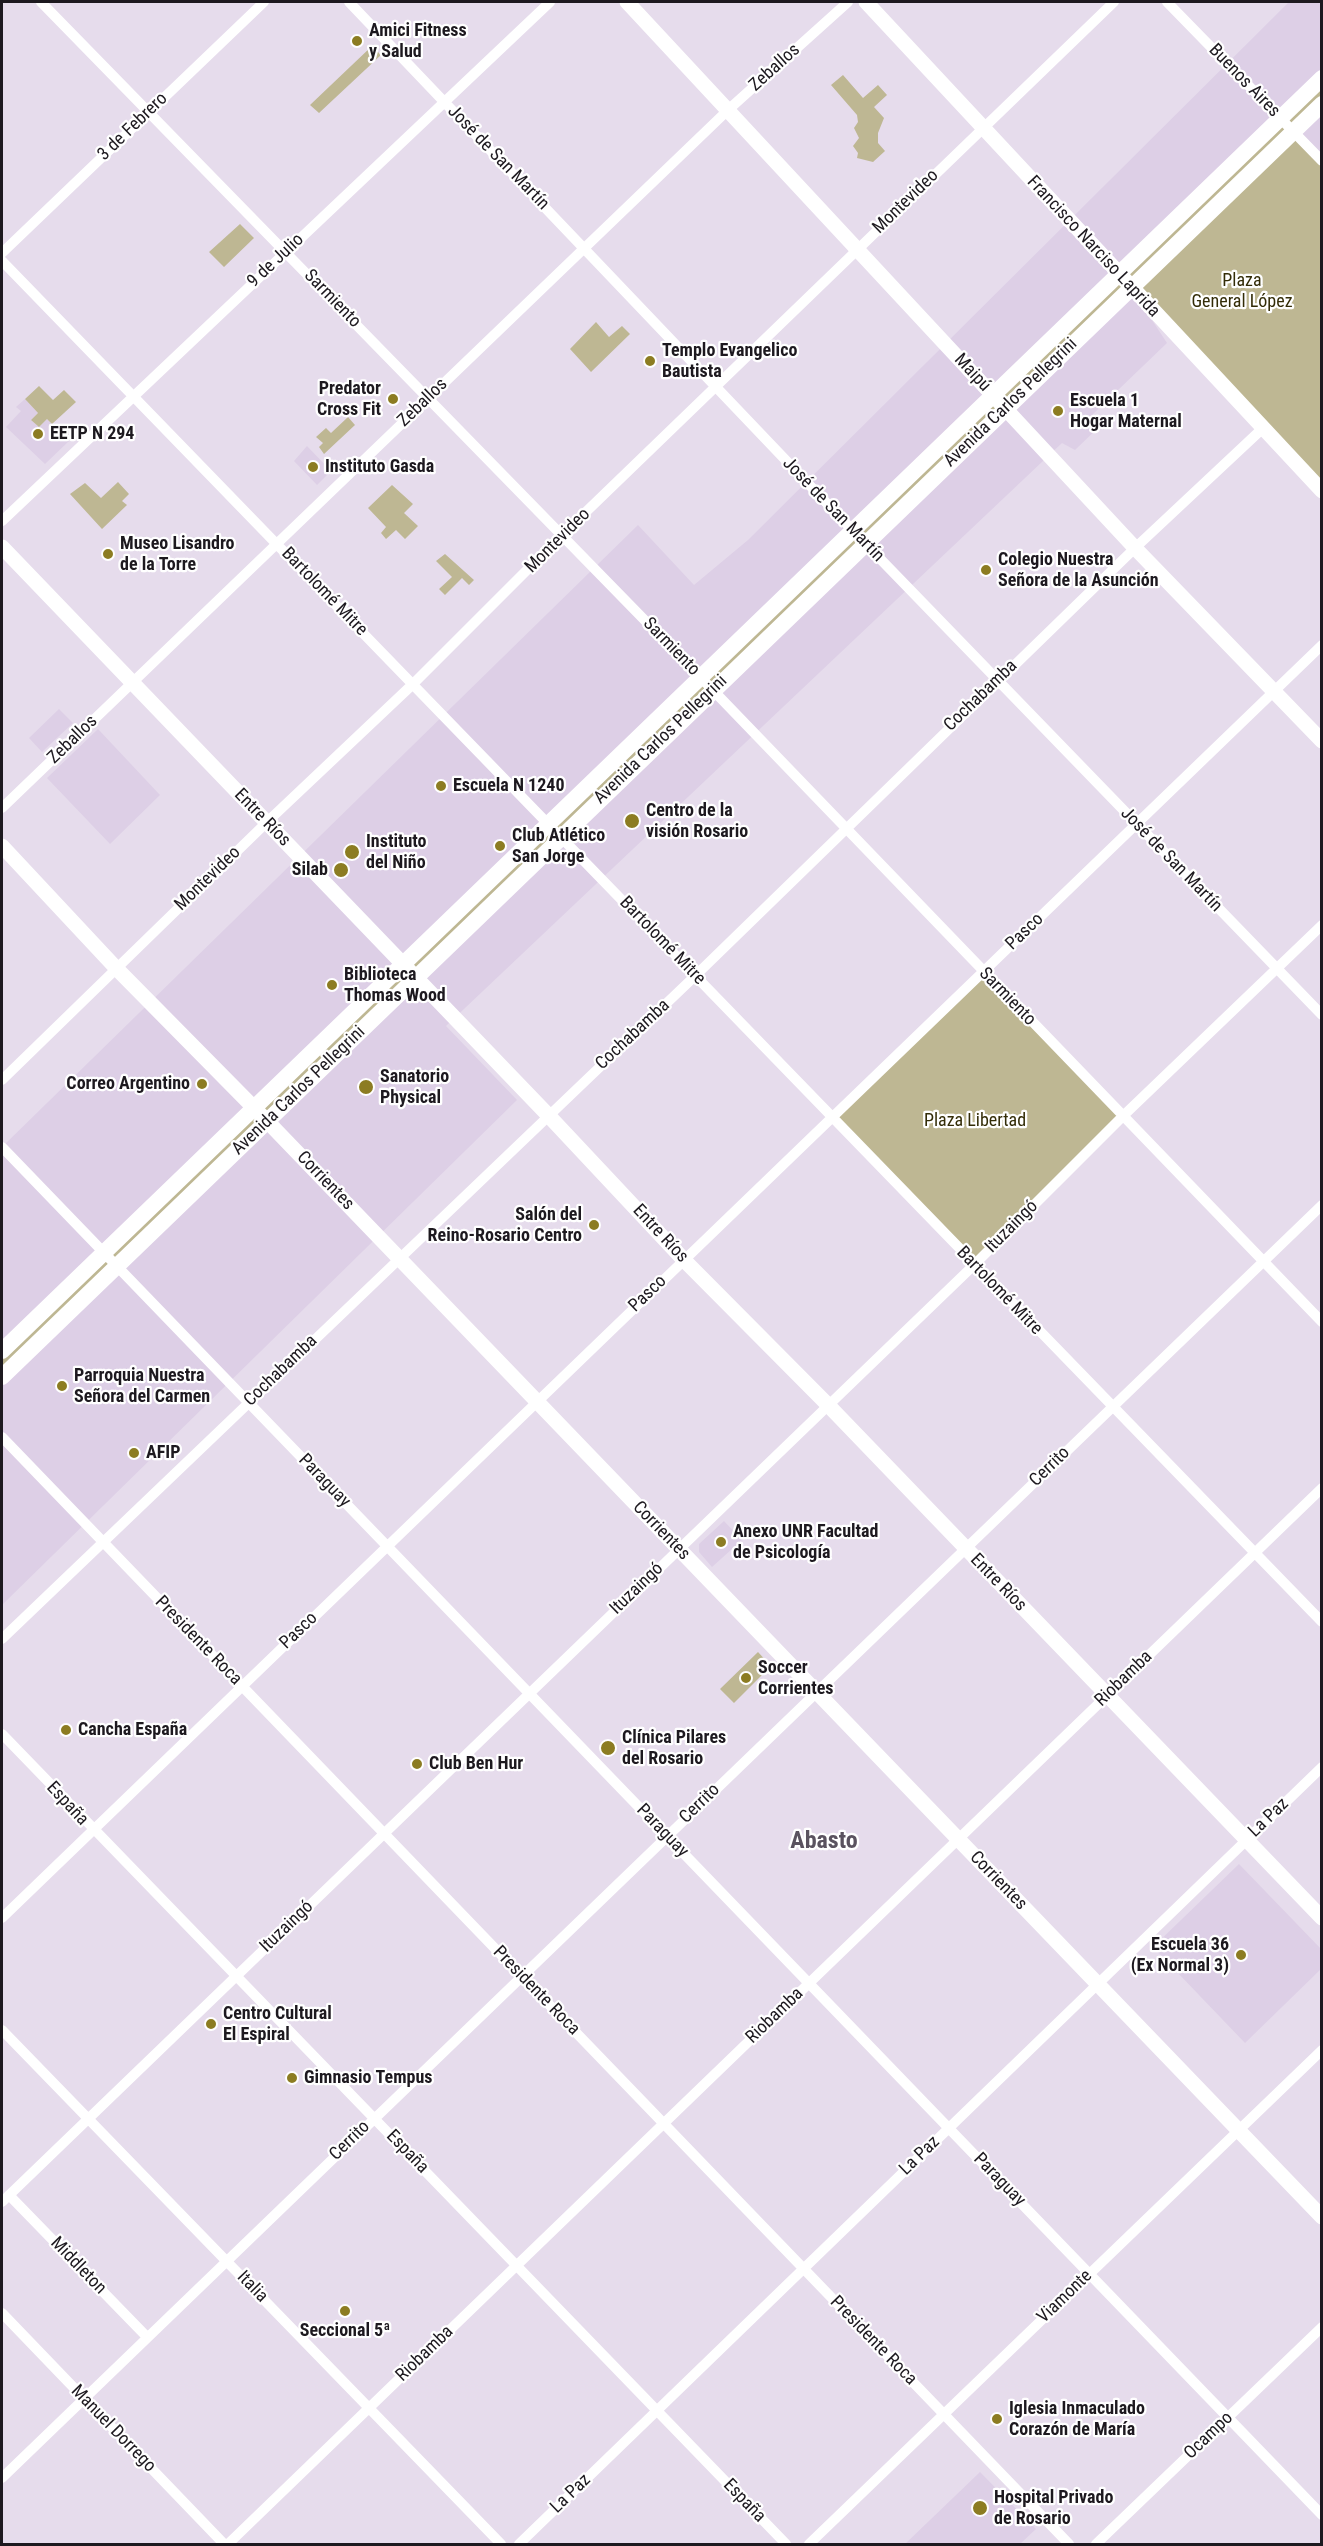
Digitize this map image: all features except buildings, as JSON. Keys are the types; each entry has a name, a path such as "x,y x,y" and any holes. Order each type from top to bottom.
{"main road":[{"name":"Maipú","path":"627,2 1135,548 1322,741"},
{"name":"Francisco Narciso Laprida","path":"866,2 1322,491"},
{"name":"Avenida Carlos Pellegrini","path":"2,1351 1322,78"},
{"name":"Avenida Carlos Pellegrini","path":"2,1377 1322,104"},
{"name":"Entre Ríos","path":"2,547 548,1115 684,1260 1322,1918"},
{"name":"Corrientes","path":"2,846 116,968 267,1121 1322,2217"}],"street":[{"name":"Sarmiento","path":"42,2 713,690 982,972 1322,1322"},
{"name":"3 de Febrero","path":"2,253 264,2"},
{"name":"José de San Martín","path":"349,2 865,544 1322,1015"},
{"name":"9 de Julio","path":"2,521 550,2"},
{"name":"Zeballos","path":"2,808 728,110 848,2"},
{"name":"Montevideo","path":"2,1080 1114,2"},
{"name":"Buenos Aires","path":"1167,2 1322,161"},
{"name":"Bartolomé Mitre","path":"2,261 1322,1622"},
{"name":"Cochabamba","path":"2,1639 695,976 997,680 1262,429"},
{"name":"Pasco","path":"2,1918 1322,645"},
{"name":"Ituzaingó","path":"5,2199 974,1265 1123,1116 1322,925"},
{"name":"Paraguay","path":"2,1147 1322,2514"},
{"name":"Cerrito","path":"2,2478 1322,1205"},
{"name":"Presidente Roca","path":"2,1437 1070,2544"},
{"name":"Riobamba","path":"226,2544 1322,1488"},
{"name":"España","path":"2,1734 92,1830 786,2544"},
{"name":"La Paz","path":"519,2544 1322,1767"},
{"name":"Italia","path":"2,2030 501,2544"},
{"name":"Viamonte","path":"809,2544 1322,2050"},
{"name":"Middleton","path":"5,2199 147,2337"},
{"name":"Manuel Dorrego","path":"2,2313 226,2544"},
{"name":"Ocampo","path":"1096,2544 1322,2327"}],"shaded area":[{"path":"1289,2 1321,2 1321,150 1131,288 1167,343 1092,415 1101,425 1075,450 1062,443 446,1026 517,1100 2,1605 2,1147 638,525 694,585 748,540"},
{"name":"EETP N 294","path":"25,399 38,413 31,420 39,427 47,419 69,441 45,464 6,427 21,411 16,407"},
{"name":"Instituto Gasda","path":"307,446 331,471 317,485 294,461"},
{"path":"59,709 73,723 42,752 29,738"},
{"path":"98,729 160,795 110,844 47,778"},
{"name":"Anexo UNR Facultad de Psicología","path":"724,1521 742,1540 712,1567 699,1552 699,1544"},
{"name":"Escuela 36 (Ex Normal 3)","path":"1239,1864 1322,1950 1321,1969 1245,2043 1153,1947"},
{"name":"Hospital Privado de Rosario","path":"980,2472 1036,2529 1020,2544 905,2544"}],"green space":[{"path":"372,46 381,55 319,113 310,105"},
{"path":"843,75 863,98 878,85 887,95 874,107 884,118 878,133 878,143 885,151 873,162 857,158 858,153 853,146 859,138 854,128 858,122 857,115 831,85"},
{"name":"Plaza General López","path":"1321,78 1321,104 1293,132 1321,161 1321,491 1131,288 2,1377 2,1351"},
{"path":"240,224 254,238 224,267 209,252"},
{"path":"596,322 609,337 622,326 630,334 591,372 570,349"},
{"path":"39,386 53,400 64,390 76,402 52,424 47,419 39,427 31,420 38,413 25,399"},
{"path":"348,417 355,425 324,454 319,447 323,443 316,437 326,428 331,433"},
{"path":"118,482 129,494 122,501 127,505 102,529 70,494 85,483 101,498"},
{"path":"392,485 413,504 404,513 418,526 405,539 396,530 386,539 381,533 386,527 368,508"},
{"path":"445,554 474,580 469,585 462,578 445,595 439,589 452,577 436,561"},
{"name":"Plaza Libertad","path":"983,972 1123,1116 974,1265 831,1118"},
{"name":"Soccer Corrientes","path":"758,1652 771,1666 734,1703 720,1689"}],"place":[{"name":"Amici Fitness y Salud","path":"357,41"},
{"name":"Templo Evangelico Bautista","path":"650,361"},
{"name":"Predator Cross Fit","path":"393,399"},
{"name":"Escuela 1 Hogar Maternal","path":"1058,411"},
{"name":"EETP N 294","path":"38,434"},
{"name":"Instituto Gasda","path":"313,467"},
{"name":"Museo Lisandro de la Torre","path":"108,554"},
{"name":"Colegio Nuestra Señora de la Asunción","path":"986,570"},
{"name":"Escuela N 1240","path":"441,786"},
{"name":"Centro de la visión Rosario","path":"632,821"},
{"name":"Club Atlético San Jorge","path":"500,846"},
{"name":"Instituto del Niño","path":"352,852"},
{"name":"Silab","path":"341,870"},
{"name":"Biblioteca Thomas Wood","path":"332,985"},
{"name":"Correo Argentino","path":"202,1084"},
{"name":"Sanatorio Physical","path":"366,1087"},
{"name":"Salón del Reino-Rosario Centro","path":"594,1225"},
{"name":"Parroquia Nuestra Señora del Carmen","path":"62,1386"},
{"name":"AFIP","path":"134,1453"},
{"name":"Anexo UNR Facultad de Psicología","path":"721,1542"},
{"name":"Soccer Corrientes","path":"746,1678"},
{"name":"Cancha España","path":"66,1730"},
{"name":"Clínica Pilares del Rosario","path":"608,1748"},
{"name":"Club Ben Hur","path":"417,1764"},
{"name":"Escuela 36 (Ex Normal 3)","path":"1241,1955"},
{"name":"Centro Cultural El Espiral","path":"211,2024"},
{"name":"Gimnasio Tempus","path":"292,2078"},
{"name":"Seccional 5ª","path":"345,2311"},
{"name":"Iglesia Inmaculado Corazón de María","path":"997,2419"},
{"name":"Hospital Privado de Rosario","path":"980,2508"}],"district":[{"name":"Abasto","path":"824,1842"}]}
